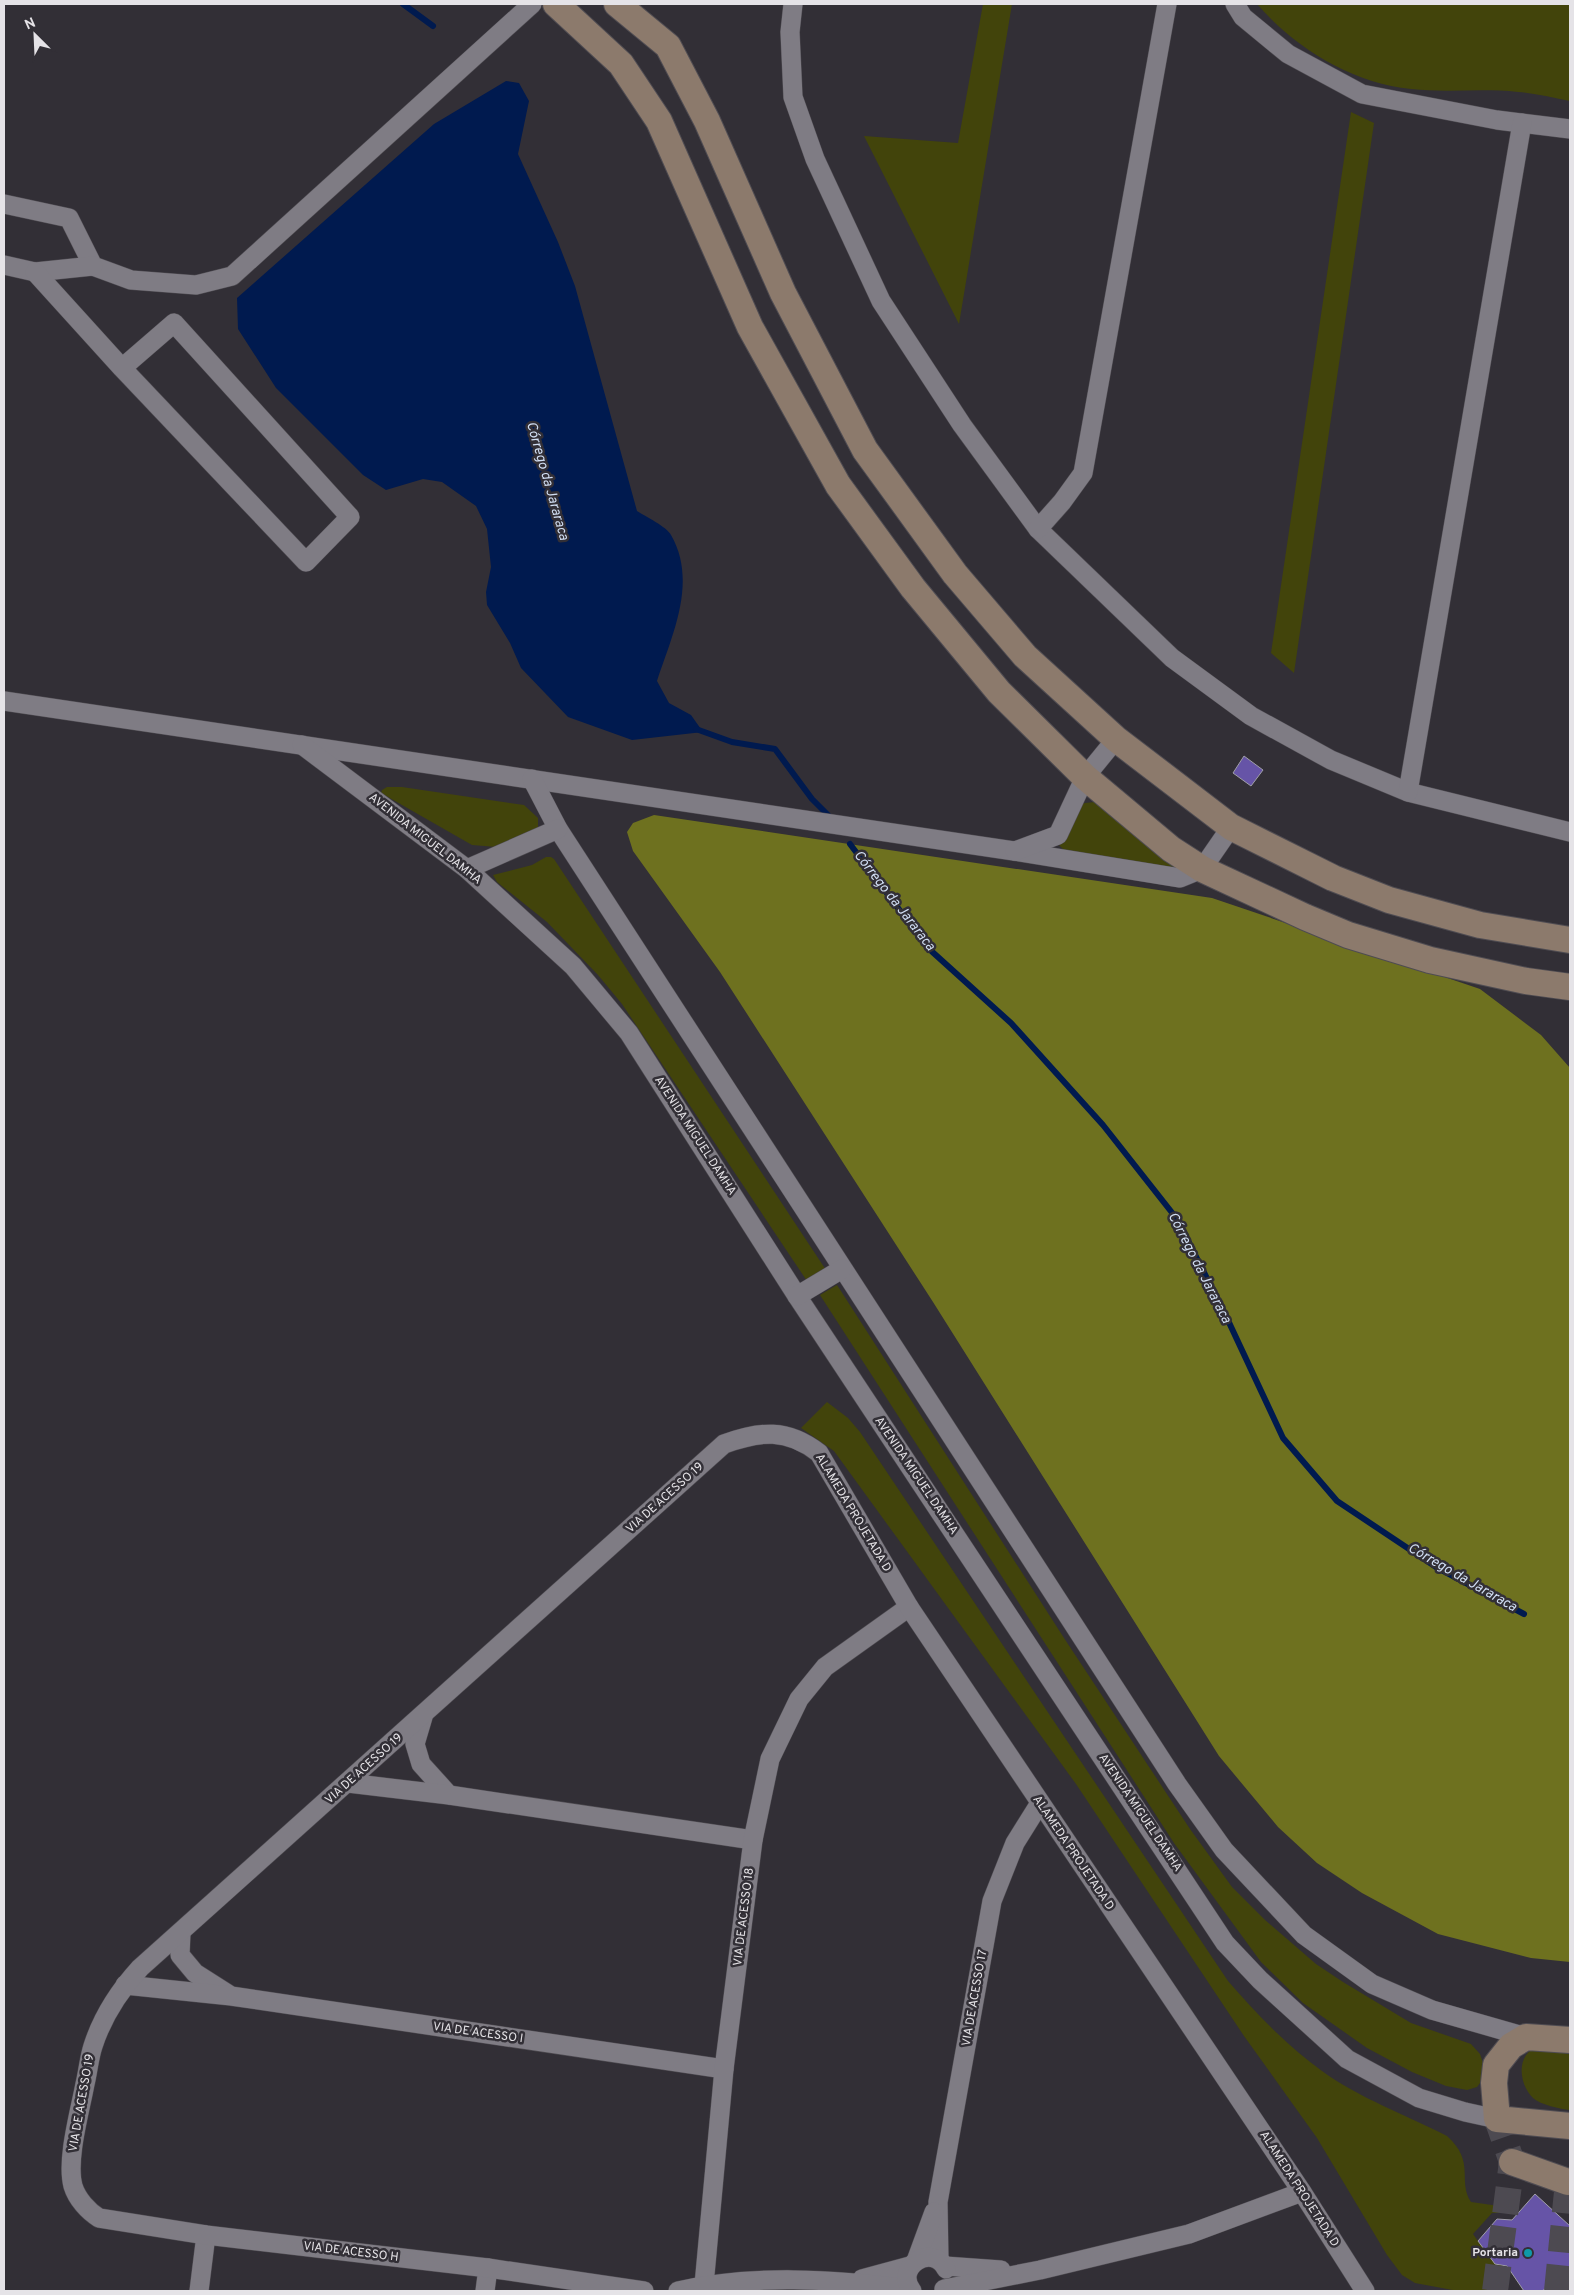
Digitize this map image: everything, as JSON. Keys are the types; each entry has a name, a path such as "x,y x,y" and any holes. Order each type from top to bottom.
{"street":[{"path":"4,265 35,272 93,266 131,280 196,285 232,276 532,4"},
{"path":"617,4 668,46 707,121 784,293 865,450 956,574 1025,656 1116,739 1231,827 1332,878 1389,900 1480,925 1570,940"},
{"path":"793,4 790,32 793,98 823,177 882,301 962,425 1038,529 1172,658 1251,716 1331,760 1408,792 1570,832"},
{"path":"1038,529 1083,474 1167,4"},
{"path":"1235,4 1243,17 1288,54 1362,94 1522,123 1570,129"},
{"path":"564,6 621,64 659,122 750,326 838,485 913,588 999,692 1085,777 1171,849 1202,870 1348,935 1430,960 1526,981 1570,987"},
{"path":"1408,792 1522,123"},
{"path":"4,204 69,218 93,266"},
{"path":"35,272 122,368 306,562 350,517 174,323 122,368"},
{"path":"4,701 1014,851 1180,878 1202,870 1231,827"},
{"path":"1014,851 1058,836 1085,777 1116,739"},
{"name":"AVENIDA MIGUEL DAMHA","path":"302,744 467,869 573,966 629,1033 797,1296 1226,1943 1260,1980 1347,2059 1419,2098 1465,2112 1497,2119 1570,2126"},
{"path":"532,779 558,829 842,1269 1177,1784 1224,1850 1304,1935 1372,1984 1432,2010 1526,2037 1570,2040"},
{"path":"467,869 558,829"},
{"path":"797,1296 842,1269"},
{"name":"ALAMEDA PROJETADA D","path":"771,1433 807,1443 819,1452 909,1607 1302,2192 1365,2291"},
{"name":"VIA DE ACESSO 19","path":"73,2186 72,2160 74,2141 93,2047 106,2018 125,1984 724,1444 750,1435 771,1433"},
{"name":"VIA DE ACESSO 18","path":"704,2286 724,2069 753,1840 770,1758 799,1699 825,1667 909,1607"},
{"path":"424,1715 415,1744 421,1764 449,1795"},
{"path":"348,1783 449,1795 753,1840"},
{"name":"VIA DE ACESSO 17","path":"938,2202 992,1901 1015,1843 1040,1803"},
{"name":"VIA DE ACESSO I","path":"180,1933 180,1955 195,1973 231,1996"},
{"name":"VIA DE ACESSO I","path":"125,1984 231,1996 724,2069"},
{"path":"1497,2119 1494,2083 1496,2065 1511,2046 1526,2037"},
{"path":"1512,2162 1568,2182"},
{"name":"VIA DE ACESSO H","path":"73,2186 91,2213 100,2218 206,2235 488,2268 644,2291"},
{"path":"944,2290 1040,2270 1189,2234 1302,2192"},
{"path":"938,2202 942,2263 948,2282 944,2290"},
{"path":"911,2290 907,2282 938,2202"},
{"path":"199,2291 206,2235"},
{"path":"853,2282 913,2264 923,2257 931,2257 942,2263 989,2270 1040,2270"},
{"path":"485,2291 488,2268"},
{"path":"678,2291 704,2286 768,2281 853,2282 911,2290"}],"shaded area":[{"path":"983,4 1012,4 959,324 864,136 958,143"},
{"path":"1257,4 1570,4 1570,101 1531,93 1505,91 1411,89 1367,79 1326,61 1307,49 1272,20"},
{"path":"1351,112 1374,123 1294,673 1271,653"},
{"path":"387,787 402,787 524,805 538,818 538,831 497,847 472,845 381,793"},
{"path":"1095,802 1179,866 1172,872 1068,854 1059,845 1058,837 1077,806"},
{"path":"654,815 1212,898 1480,989 1541,1035 1570,1068 1570,1962 1531,1958 1438,1934 1362,1893 1317,1863 1278,1827 1219,1756 933,1302 720,972 633,851 627,832 633,823"},
{"path":"546,857 554,859 828,1273 809,1284 622,1004 598,975 547,922 497,882 493,875 532,865"},
{"path":"837,1285 1064,1638 1190,1829 1232,1887 1265,1920 1316,1964 1343,1982 1411,2023 1471,2044 1480,2054 1484,2066 1483,2079 1477,2087 1467,2090 1446,2086 1412,2072 1367,2048 1303,2003 1261,1962 1174,1843 820,1295"},
{"path":"827,1402 848,1418 860,1432 1228,1981 1272,2028 1296,2050 1336,2081 1447,2136 1456,2145 1461,2154 1465,2170 1465,2186 1471,2202 1506,2207 1507,2213 1492,2213 1473,2234 1490,2258 1502,2259 1501,2279 1497,2291 1458,2291 1415,2283 1402,2275 1387,2255 1317,2138 1244,2036 1076,1784 834,1451 801,1428"},
{"path":"1539,2047 1570,2047 1570,2110 1541,2103 1533,2098 1525,2086 1522,2072 1524,2058 1529,2052"}],"water":[{"path":"506,81 519,83 529,101 518,154 558,242 575,286 637,511 669,532 679,553 682,571 680,608 657,681 669,703 691,715 703,732 632,740 568,717 521,668 510,643 487,605 486,592 491,567 487,529 476,506 442,482 423,479 386,490 363,475 276,388 238,329 237,298 434,124"}],"building":[{"path":"1244,756 1263,770 1251,786 1233,773"},
{"name":"Portaria","path":"1535,2194 1570,2226 1570,2271 1542,2291 1524,2291 1507,2266 1495,2264 1478,2241 1497,2219 1512,2220"}],"waterway":[{"name":"Córrego da Jararaca","path":"403,4 433,26"},
{"name":"Córrego da Jararaca","path":"696,729 732,742 775,749 812,799 832,819"},
{"name":"Córrego da Jararaca","path":"850,844 928,948 1011,1023 1103,1125 1177,1219 1226,1316 1283,1438 1337,1501 1436,1567 1524,1614"}],"tunnel":[{"path":"1495,2291 1512,2162 1497,2119"},
{"path":"1557,2291 1570,2174"}],"place":[{"name":"Portaria","path":"1528,2253"}]}
